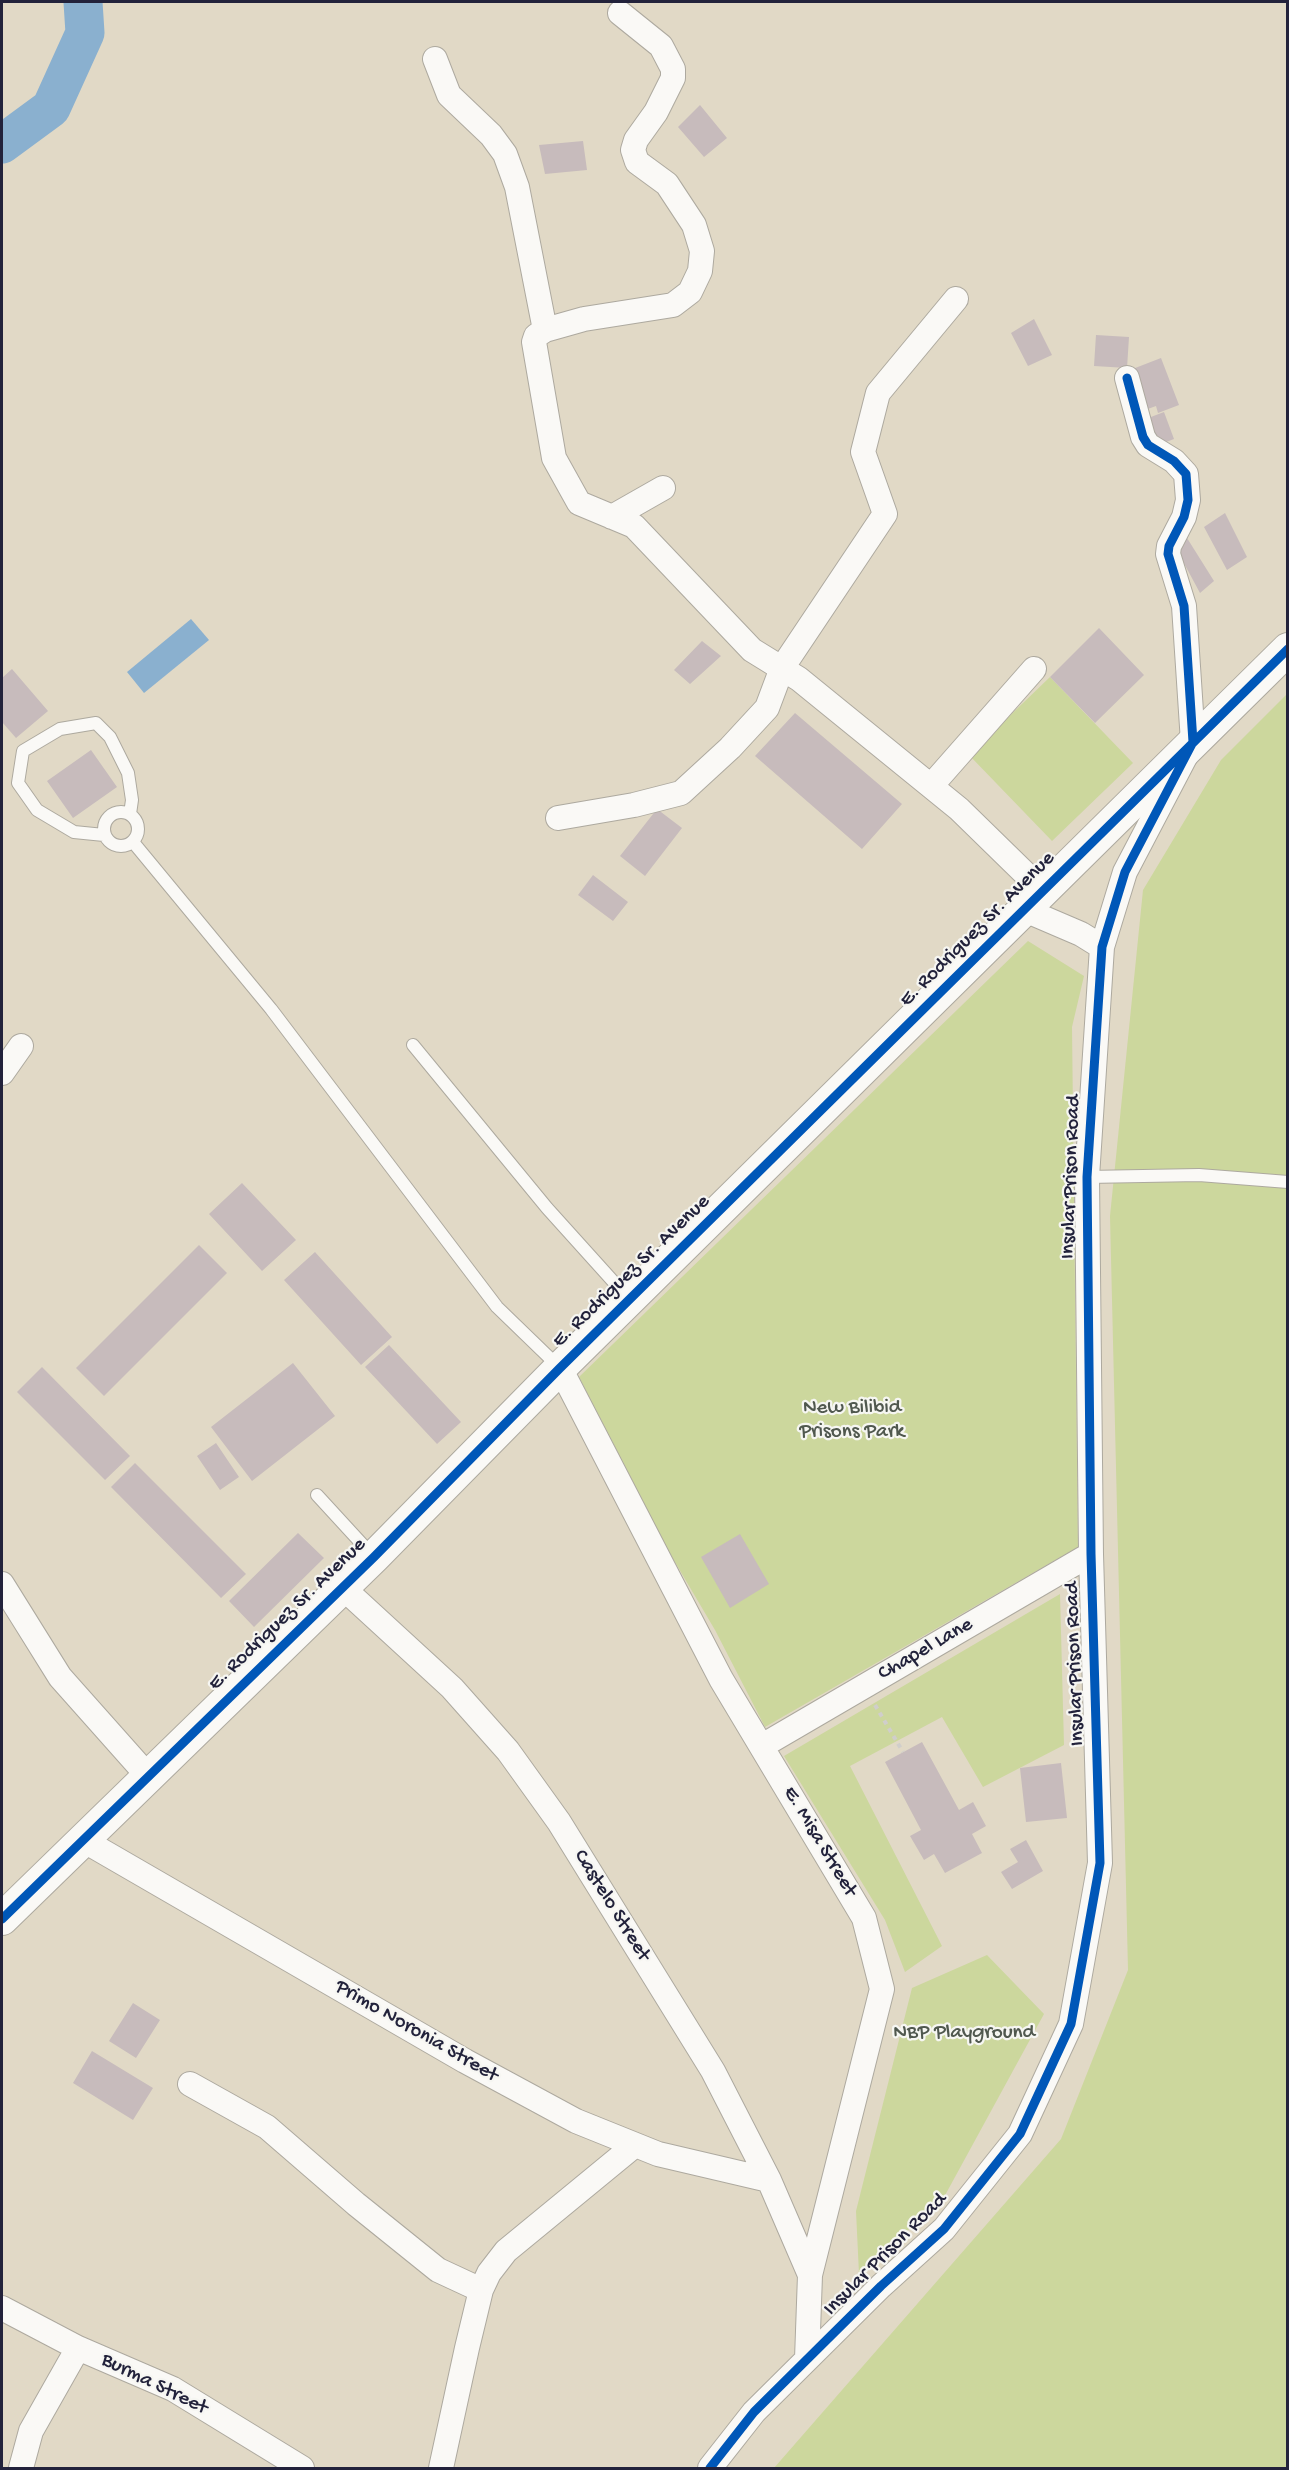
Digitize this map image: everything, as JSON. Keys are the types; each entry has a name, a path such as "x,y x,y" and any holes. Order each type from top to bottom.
{"street":[{"path":"620,13 661,46 673,69 673,78 656,112 636,140 633,150 638,162 667,184 694,225 702,250 700,271 690,292 673,305 584,319 545,330 536,336 534,342 554,458 579,503 633,526 752,650 799,679 959,809 1034,900 1102,947"},
{"path":"435,59 449,95 491,135 505,154 517,187 545,330"},
{"path":"558,818 634,805 681,793 730,748 767,708 782,668 885,514 863,452 878,393 956,299"},
{"path":"1127,378 1143,437 1148,445 1174,461 1186,474 1188,500 1184,517 1169,546 1168,554 1184,606 1193,742"},
{"path":"612,517 663,488"},
{"name":"E. Rodriguez Sr. Avenue","path":"2,1919 374,1557 560,1368 1287,649"},
{"path":"931,786 1034,669"},
{"name":"Insular Prison Road","path":"710,2469 754,2412 944,2229 1020,2134 1071,2024 1100,1863 1091,1554 1087,1177 1102,947 1125,872 1193,742"},
{"path":"2,1073 21,1046"},
{"name":"E. Misa Street","path":"560,1368 721,1679 864,1918 882,1989 810,2275 807,2359"},
{"name":"Chapel Lane","path":"762,1746 1091,1554"},
{"path":"2,1584 60,1677 148,1776"},
{"name":"Castelo Street","path":"342,1587 452,1688 508,1751 559,1822 712,2071 769,2180 810,2275"},
{"name":"Primo Noronia Street","path":"83,1840 465,2061 576,2121 658,2154 769,2180"},
{"path":"190,2084 267,2127 356,2204 438,2270 481,2290"},
{"path":"441,2469 481,2290 489,2273 506,2251 635,2145"},
{"name":"Burma Street","path":"2,2308 78,2348 173,2390 302,2469"},
{"path":"21,2469 31,2431 78,2348"}],"lane":[{"path":"104,835 74,832 37,810 18,783 23,751 60,729 96,723 110,737 128,773 132,800 130,814 139,827 133,842 123,847 111,844 104,835 106,821 116,812 130,814"},
{"path":"133,842 279,1018 496,1307 560,1368"},
{"path":"413,1045 547,1208 630,1300"},
{"path":"1087,1177 1199,1175 1287,1182"},
{"path":"317,1495 374,1557"}],"path":[{"path":"864,1686 903,1752"}],"green space":[{"path":"1050,677 1133,763 1052,841 969,755"},
{"path":"1287,694 1287,2468 774,2468 1061,2139 1128,1970 1110,1216 1143,890 1221,760"},
{"name":"New Bilibid Prisons Park","path":"1028,941 1084,976 1072,1027 1078,1547 765,1727 715,1630 669,1552 579,1377"},
{"path":"1060,1594 1064,1745 983,1787 942,1717 850,1766 942,1946 905,1972 885,1920 784,1756"},
{"name":"NBP Playground","path":"987,1955 1044,2014 943,2199 859,2274 856,2211 912,1988"}],"water":[{"path":"191,619 209,640 144,693 127,672"}],"building":[{"path":"700,105 727,138 704,157 678,127"},
{"path":"583,141 587,170 545,174 539,145"},
{"path":"1034,319 1052,355 1028,366 1011,333"},
{"path":"1096,335 1129,337 1127,368 1094,366"},
{"path":"1161,358 1179,405 1158,413 1156,406 1145,410 1130,370"},
{"path":"1164,412 1174,439 1153,447 1143,420"},
{"path":"1225,513 1247,557 1227,570 1204,527"},
{"path":"1187,538 1214,581 1200,593 1179,554"},
{"path":"1099,628 1144,675 1095,723 1050,677"},
{"path":"702,641 721,656 690,684 674,670"},
{"path":"12,669 48,711 16,738 2,722 2,678"},
{"path":"795,713 902,804 862,849 755,756"},
{"path":"91,750 117,787 73,818 47,781"},
{"path":"657,809 682,828 645,876 620,856"},
{"path":"593,875 628,902 613,921 578,895"},
{"path":"242,1183 296,1240 262,1271 209,1214"},
{"path":"199,1245 227,1273 104,1396 76,1368"},
{"path":"315,1252 392,1337 361,1365 284,1280"},
{"path":"389,1345 461,1422 437,1444 365,1367"},
{"path":"293,1363 335,1416 252,1481 211,1427"},
{"path":"42,1367 130,1456 105,1480 17,1392"},
{"path":"216,1443 239,1477 220,1490 197,1456"},
{"path":"135,1463 246,1574 221,1598 111,1487"},
{"path":"298,1533 324,1558 254,1627 229,1601"},
{"path":"740,1534 769,1584 730,1608 701,1557"},
{"path":"922,1742 959,1810 973,1802 986,1826 972,1834 982,1853 945,1873 934,1854 924,1860 910,1836 921,1830 885,1762"},
{"path":"1061,1763 1067,1818 1026,1822 1020,1768"},
{"path":"1026,1840 1043,1871 1012,1889 1001,1872 1018,1862 1010,1849"},
{"path":"133,2003 160,2020 136,2058 109,2041"},
{"path":"92,2051 153,2088 133,2120 73,2083"}],"waterway":[{"path":"2,144 51,108 85,33 83,2"}],"cycle path":[{"path":"710,2468 754,2412 881,2286 944,2229 1020,2134 1071,2024 1100,1863 1091,1554 1087,1177 1102,947 1125,872 1193,742 1184,606 1168,554 1169,546 1184,517 1188,500 1186,474 1174,461 1148,445 1143,437 1127,378"},
{"path":"2,1919 374,1557 560,1368 1288,649"}]}
